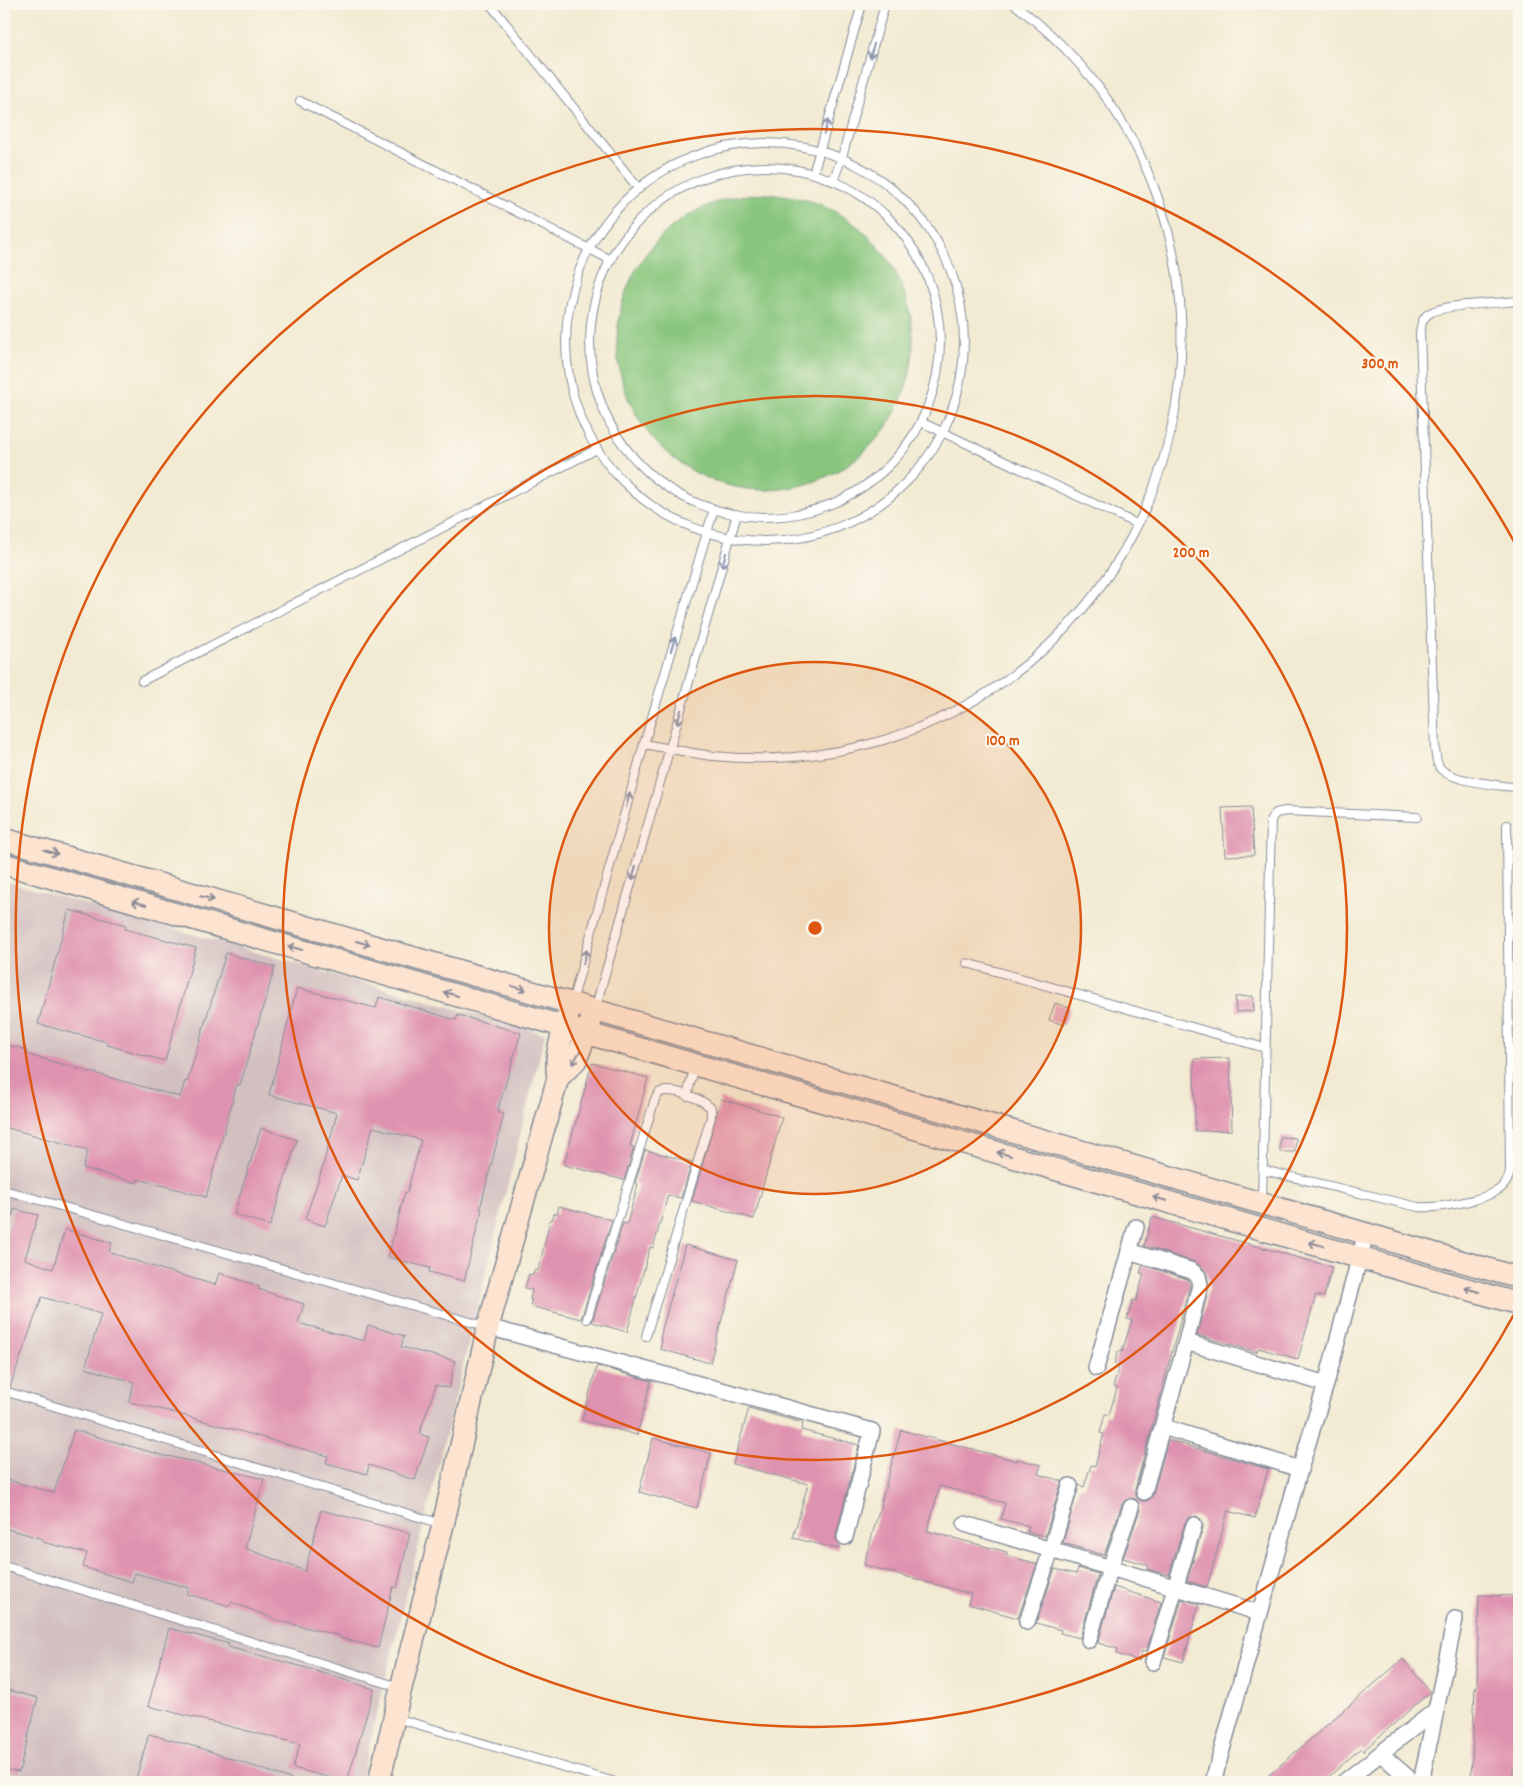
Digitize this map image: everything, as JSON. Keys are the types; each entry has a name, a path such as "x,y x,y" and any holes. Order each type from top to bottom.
{"street":[{"path":"4,839 1519,1278"},
{"path":"4,864 1519,1304"},
{"path":"379,1782 443,1525 488,1327 558,1078 556,1065 557,1051 572,1004"},
{"path":"558,1078 576,1060 588,1034 594,1010"},
{"path":"1096,1368 1136,1227"},
{"path":"1213,1782 1300,1470 1326,1384 1366,1233"},
{"path":"1129,1252 1192,1271 1198,1276 1200,1285 1144,1492"},
{"path":"488,1327 872,1431 845,1537"},
{"path":"1186,1342 1326,1384"},
{"path":"1163,1427 1300,1470"},
{"path":"1027,1622 1070,1486"},
{"path":"1089,1640 1110,1568 1131,1507"},
{"path":"965,1524 1260,1614"},
{"path":"1154,1662 1194,1526"},
{"path":"1421,1782 1455,1619"},
{"path":"1344,1782 1436,1710"},
{"path":"1381,1754 1413,1782"}],"lane":[{"path":"490,4 639,189"},
{"path":"812,174 862,4"},
{"path":"833,181 842,157 885,4"},
{"path":"644,744 713,756 757,758 800,756 844,750 886,739 927,724 967,704 1004,681 1038,654 1070,624 1098,590 1122,554 1138,524 1159,475 1171,433 1179,390 1182,347 1175,260 1164,217 1149,176 1130,137 1107,100 1080,65 1050,34 1014,4"},
{"path":"300,101 611,260"},
{"path":"756,144 791,145 820,150 842,157 886,184 912,208 931,230 949,266 960,299 965,333 963,367 956,401 942,433 924,462 900,488 872,509 842,525 809,536 774,540 730,537 707,532 668,516 641,496 617,473 597,449 581,418 570,385 564,348 567,316 575,282 589,249 607,222 630,196 639,189 658,175 688,159 722,148 756,144"},
{"path":"757,168 788,169 833,181 872,203 894,224 913,248 927,275 936,304 940,334 939,364 933,394 921,422 904,448 884,470 860,489 833,503 803,512 773,516 737,514 714,509 684,497 658,481 636,460 622,442 603,409 594,380 590,350 591,320 598,290 611,260 626,236 646,214 671,195 698,181 727,172 757,168"},
{"path":"1519,301 1436,310 1426,316 1422,322 1420,333 1435,749 1438,766 1443,772 1456,778 1519,788"},
{"path":"921,422 1138,524"},
{"path":"142,681 597,449"},
{"path":"572,1004 644,744 714,509"},
{"path":"594,1010 737,514"},
{"path":"1262,1203 1270,819 1276,813 1286,811 1417,817"},
{"path":"1263,1170 1429,1208 1494,1193 1503,1187 1508,1180 1510,1162 1507,825"},
{"path":"967,963 1265,1048"},
{"path":"687,1096 696,1064"},
{"path":"587,1319 655,1099 660,1092 667,1090 704,1101 711,1108 711,1117 646,1336"},
{"path":"4,1190 488,1327"},
{"path":"4,1391 443,1525"},
{"path":"4,1566 401,1688"},
{"path":"394,1717 616,1782"}],"shaded area":[{"path":"4,881 545,1034 360,1782 4,1782"}],"green space":[{"path":"765,194 794,197 822,205 847,219 870,237 896,272 902,285 910,313 913,342 910,371 902,399 888,424 870,447 835,473 822,479 794,487 765,490 736,487 708,479 683,465 660,447 634,412 628,399 620,371 617,342 620,313 628,285 642,260 660,237 695,211 708,205 736,197"}],"building":[{"path":"1251,807 1254,855 1225,856 1222,808"},
{"path":"69,910 126,925 125,929 196,948 165,1061 107,1045 107,1042 38,1024"},
{"path":"226,953 275,967 240,1085 237,1084 206,1197 138,1179 137,1183 83,1168 88,1150 4,1127 4,1044 27,1050 26,1054 180,1097 185,1081 187,1082"},
{"path":"297,988 376,1008 379,997 456,1020 458,1015 521,1033 497,1112 504,1114 464,1281 429,1272 430,1268 388,1257 421,1140 373,1127 357,1180 342,1175 325,1226 305,1219 322,1169 337,1113 269,1095"},
{"path":"1253,996 1254,1011 1236,1012 1235,997"},
{"path":"1055,1003 1070,1008 1064,1025 1049,1020"},
{"path":"1230,1058 1232,1130 1195,1131 1194,1059"},
{"path":"592,1063 648,1078 630,1146 634,1147 624,1180 564,1165"},
{"path":"721,1099 782,1117 754,1219 692,1201"},
{"path":"261,1128 297,1140 270,1226 234,1214"},
{"path":"1280,1137 1296,1138 1295,1152 1280,1152"},
{"path":"645,1150 692,1162 681,1198 668,1195 653,1248 650,1247 627,1332 592,1322 623,1223 627,1224 638,1184 635,1183"},
{"path":"559,1206 612,1220 581,1319 530,1306 532,1290 525,1288 529,1274 533,1275 534,1270 538,1271 550,1220 552,1220 554,1213 557,1214"},
{"path":"14,1209 38,1215 25,1259 53,1269 65,1229 112,1243 109,1252 157,1268 215,1285 219,1273 259,1286 258,1289 304,1304 298,1323 364,1341 368,1325 404,1336 401,1347 455,1361 449,1388 436,1385 419,1434 429,1437 415,1480 369,1465 367,1474 326,1463 328,1456 172,1412 129,1402 134,1382 85,1368 101,1314 42,1297 10,1387 4,1385 4,1246"},
{"path":"1152,1217 1332,1267 1324,1297 1316,1295 1298,1359 1258,1348 1257,1352 1197,1335 1209,1287 1207,1274 1195,1262 1144,1246"},
{"path":"685,1245 738,1260 710,1363 660,1349 662,1330"},
{"path":"1143,1265 1187,1279 1190,1285 1135,1489 1137,1498 1141,1501 1146,1501 1153,1495 1168,1440 1268,1469 1255,1518 1228,1511 1207,1587 1187,1581 1203,1527 1201,1519 1196,1516 1188,1518 1185,1522 1169,1575 1147,1569 1148,1565 1123,1558 1140,1510 1138,1501 1134,1498 1125,1500 1122,1504 1104,1555 1063,1543 1079,1485 1084,1487 1091,1465 1095,1466 1104,1434 1100,1433 1105,1414 1109,1415 1117,1388 1113,1387 1119,1366 1114,1364 1118,1351 1122,1352 1132,1320 1127,1319 1133,1300 1136,1301 1144,1274 1140,1273"},
{"path":"597,1366 651,1381 637,1435 582,1420"},
{"path":"749,1408 803,1423 801,1430 859,1445 836,1535 836,1540 840,1545 838,1549 793,1538 808,1484 733,1464"},
{"path":"74,1430 168,1457 264,1479 245,1548 305,1571 321,1510 410,1533 397,1588 393,1587 378,1648 280,1621 231,1602 230,1606 187,1594 189,1588 135,1573 132,1582 83,1567 87,1553 42,1542 43,1539 4,1528 4,1479 54,1493"},
{"path":"901,1430 1017,1461 1017,1459 1041,1465 1038,1474 1062,1481 1045,1536 1027,1532 1029,1526 1001,1519 1005,1503 940,1486 927,1531 1007,1552 1006,1555 1037,1564 1018,1618 968,1604 971,1594 864,1565"},
{"path":"653,1438 711,1453 697,1508 639,1492"},
{"path":"1078,1568 1098,1574 1080,1638 1060,1633 1061,1630 1036,1623 1055,1569 1076,1574"},
{"path":"1114,1587 1161,1602 1146,1652 1142,1651 1139,1661 1117,1654 1118,1649 1098,1643"},
{"path":"1479,1595 1519,1596 1519,1710 1517,1771 1513,1770 1513,1782 1471,1782 1475,1687 1477,1688"},
{"path":"1182,1599 1199,1604 1183,1662 1164,1657"},
{"path":"169,1628 229,1644 228,1647 307,1668 374,1689 347,1782 293,1768 300,1744 148,1706"},
{"path":"1403,1659 1430,1692 1363,1751 1361,1748 1323,1782 1261,1782"},
{"path":"4,1689 38,1698 19,1772 4,1769"},
{"path":"149,1734 200,1748 291,1779 291,1782 135,1782"}]}
